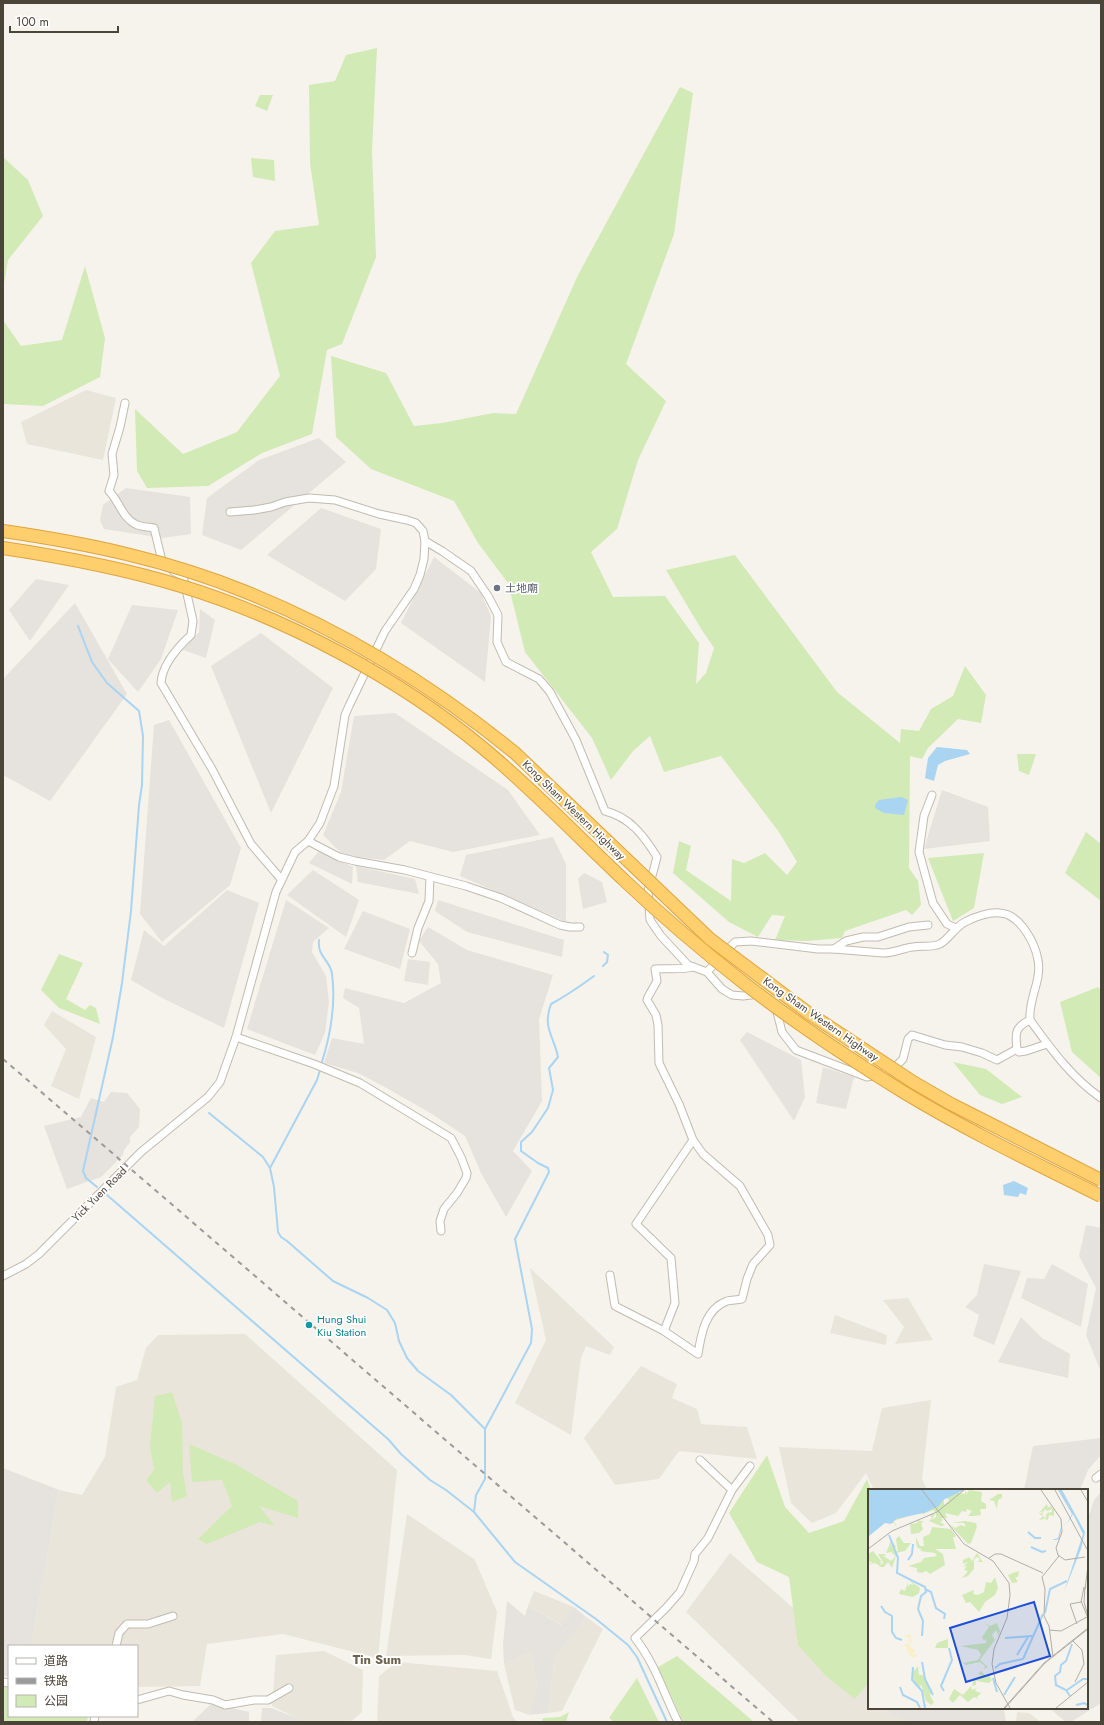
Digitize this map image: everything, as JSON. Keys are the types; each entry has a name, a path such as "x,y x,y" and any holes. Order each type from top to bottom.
{"highway":[{"name":"Kong Sham Western Highway","path":"3,531 56,539 123,553 187,571 246,592 346,639 453,705 515,753 562,800 710,939 807,1012 913,1082 951,1104 1101,1180"},
{"name":"Kong Sham Western Highway","path":"3,548 52,555 120,569 182,586 242,608 293,630 339,653 410,695 481,746 527,786 663,916 744,983 793,1019 849,1058 906,1094 1003,1147 1101,1196"}],"street":[{"path":"125,403 112,454 114,475 109,491 114,496 123,514 136,525 154,528 162,561 172,571 183,576 193,621 191,635 176,650 162,676 161,683 212,769 251,844 281,879"},
{"path":"230,512 271,507 285,502 309,498 335,500 379,514 407,520 416,524 423,531 425,541 471,571 488,596 498,615 497,642 506,662 539,679 550,692 576,740 605,811 625,819 645,837 657,857 648,891 650,920 661,936 688,965 707,972 722,989 732,995 743,996 762,993 769,996 777,1010 782,1032 796,1050 867,1077 883,1074 895,1067 903,1059 908,1039 912,1035 945,1045 962,1047 982,1053 997,1060 1017,1049"},
{"name":"Yick Yuen Road","path":"3,1276 26,1264 39,1254 141,1152 208,1097 220,1082 236,1037 273,900 281,879 295,852 308,841 320,823 334,786 345,715 348,706 385,631 414,589 420,576 424,559 425,541"},
{"path":"932,795 924,816 919,852 933,903 947,924 956,928"},
{"path":"308,841 339,857 404,870 466,886 501,898 560,925 580,927"},
{"path":"412,953 418,928 429,901 430,877"},
{"path":"707,972 734,942 751,941 818,949 834,949 883,954 913,947 933,946 942,943 956,928 965,922 979,916 1001,913 1016,920 1032,940 1038,961 1037,986 1029,1009 1030,1020 1069,1072 1086,1088 1101,1098"},
{"path":"834,949 846,941 863,937 878,936 910,927 928,925"},
{"path":"610,1275 615,1306 664,1331 698,1354 705,1324 714,1310 726,1302 742,1299 747,1279 753,1264 770,1245 768,1234 740,1186 703,1154 693,1140 679,1104 659,1063 658,1025 656,1015 648,1000 648,997 657,981 655,969 687,969 694,967"},
{"path":"1017,1049 1017,1030 1021,1024 1030,1020"},
{"path":"236,1037 314,1064 360,1083 451,1138 467,1173 466,1178 457,1193 444,1209 440,1221 441,1231"},
{"path":"1017,1049 1019,1052 1026,1051 1047,1044"},
{"path":"664,1331 675,1303 671,1258 636,1224 693,1140"},
{"path":"700,1460 732,1490"},
{"path":"678,1722 655,1667 635,1638 680,1592 694,1561 695,1554 708,1538 732,1490 750,1466"},
{"path":"116,1645 119,1633 128,1624 148,1624 173,1616"},
{"path":"138,1700 169,1691 213,1700 225,1705 254,1700 268,1700 289,1688"}],"shaded area":[{"path":"86,390 116,398 103,460 27,444 21,422"},
{"path":"319,438 346,462 241,550 202,535 207,498 259,460"},
{"path":"126,488 190,497 191,534 162,538 104,529 100,520 103,505"},
{"path":"321,508 381,529 376,569 345,601 267,555"},
{"path":"434,557 481,593 491,616 485,682 401,623"},
{"path":"36,579 69,585 30,641 9,610"},
{"path":"75,603 127,694 50,801 3,775 3,679"},
{"path":"132,605 178,610 161,659 138,692 108,659"},
{"path":"200,609 215,620 206,658 183,650 199,632"},
{"path":"261,633 333,688 271,813 211,666"},
{"path":"395,713 508,790 540,835 453,852 410,841 384,860 343,855 323,835 341,792 354,716"},
{"path":"169,720 241,848 230,885 162,942 140,914 154,725"},
{"path":"942,790 988,807 990,841 924,849"},
{"path":"553,837 566,864 566,922 460,876 466,855"},
{"path":"319,851 353,867 352,884 309,863"},
{"path":"356,866 415,879 419,894 358,882"},
{"path":"313,870 359,900 346,937 287,895"},
{"path":"584,873 602,882 607,902 583,909 578,879"},
{"path":"227,890 259,903 224,1028 162,998 131,980 144,930 164,946"},
{"path":"286,900 329,928 313,942 312,952 326,976 329,1002 325,1033 315,1055 247,1029"},
{"path":"438,900 564,940 562,957 467,932 435,911"},
{"path":"363,911 410,929 400,969 344,949"},
{"path":"428,927 467,950 553,975 539,1019 542,1101 513,1151 532,1171 506,1217 481,1173 465,1136 432,1114 358,1073 324,1063 332,1038 364,1044 359,1008 343,998 345,988 404,1003 441,983 438,964 419,941"},
{"path":"408,959 430,962 428,985 404,981"},
{"path":"52,1011 96,1037 79,1099 51,1086 66,1049 44,1025"},
{"path":"747,1032 801,1060 805,1097 794,1121 740,1040"},
{"path":"823,1067 854,1077 846,1109 816,1103"},
{"path":"111,1092 127,1093 140,1109 139,1127 130,1137 130,1142 124,1150 123,1155 101,1177 67,1189 44,1126 81,1117 91,1098 104,1102"},
{"path":"1086,1225 1101,1228 1101,1372 1086,1335 1096,1288 1079,1256"},
{"path":"984,1264 1021,1271 994,1345 973,1336 979,1315 965,1307 977,1295"},
{"path":"1052,1264 1088,1284 1081,1327 1021,1298 1027,1278 1044,1279"},
{"path":"530,1268 614,1347 610,1355 586,1346 581,1358 571,1435 515,1403 546,1340"},
{"path":"908,1298 933,1340 895,1344 904,1327 883,1300"},
{"path":"835,1315 887,1335 886,1345 830,1333"},
{"path":"1021,1317 1042,1338 1070,1354 1068,1378 998,1362"},
{"path":"245,1334 397,1470 378,1658 283,1634 207,1644 200,1686 138,1687 138,1645 31,1645 59,1490 82,1495 105,1457 116,1387 137,1380 146,1348 158,1335"},
{"path":"641,1366 677,1384 672,1398 697,1409 701,1424 747,1427 757,1459 679,1451 659,1479 615,1485 584,1438"},
{"path":"931,1400 922,1479 927,1489 874,1489 866,1473 836,1513 812,1523 791,1503 779,1447 872,1451 882,1408"},
{"path":"1101,1438 1101,1455 1088,1470 1080,1489 1024,1489 1033,1446"},
{"path":"3,1468 59,1490 31,1645 8,1645 8,1677 3,1676"},
{"path":"1101,1492 1101,1703 1071,1722 1066,1722 1050,1709 1088,1709 1088,1519 1094,1500"},
{"path":"407,1514 475,1560 497,1612 491,1659 464,1655 386,1656"},
{"path":"730,1553 807,1620 868,1596 868,1709 911,1709 916,1722 800,1722 686,1612"},
{"path":"534,1591 574,1607 562,1625 528,1606"},
{"path":"507,1601 525,1616 528,1606 561,1625 574,1607 586,1617 555,1658 548,1713 529,1715 537,1688 533,1659 529,1652 504,1664 503,1645"},
{"path":"586,1617 603,1629 562,1711 548,1713 555,1658"},
{"path":"324,1651 363,1670 362,1712 350,1722 305,1722 272,1706 276,1655"},
{"path":"529,1652 533,1659 537,1688 529,1715 515,1710 504,1664"},
{"path":"397,1662 497,1671 513,1717 517,1722 377,1722 379,1676"},
{"path":"212,1703 249,1712 249,1722 192,1722"},
{"path":"262,1708 271,1708 307,1722 261,1722"},
{"path":"886,1709 1004,1709 1006,1722 912,1722 887,1711"},
{"path":"1017,1712 1029,1713 1041,1722 1016,1722"}],"green space":[{"path":"377,48 372,151 376,257 342,344 327,350 312,434 262,453 208,486 147,488 137,471 135,409 183,454 237,432 280,376 251,263 275,231 319,225 310,163 309,85 335,81 346,55"},
{"path":"680,87 693,93 674,234 626,364 666,401 638,460 617,529 591,552 613,597 665,596 699,643 696,684 706,673 714,648 666,570 735,555 837,692 900,743 901,729 919,731 931,709 953,696 965,666 986,695 981,723 958,719 928,748 922,759 910,756 909,868 918,881 921,905 912,915 906,910 845,931 842,938 807,941 775,940 785,916 772,915 758,937 729,922 673,873 679,841 691,846 686,870 731,901 732,859 744,863 765,853 787,875 797,862 779,832 721,756 664,772 650,736 633,751 611,780 592,738 525,652 508,583 478,543 454,501 371,469 336,437 331,356 386,373 414,426 442,423 493,413 516,414 578,275"},
{"path":"260,95 273,95 267,111 255,106"},
{"path":"3,157 28,180 43,216 8,260 3,290"},
{"path":"251,158 274,160 275,181 253,177"},
{"path":"85,266 105,338 100,377 43,406 3,404 3,320 21,346 62,340"},
{"path":"1017,754 1036,754 1029,775 1019,771"},
{"path":"1086,832 1101,844 1101,901 1065,873"},
{"path":"984,853 974,908 953,921 928,858"},
{"path":"59,954 83,963 66,999 85,1010 90,1005 96,1008 100,1024 59,1008 41,990"},
{"path":"1098,987 1101,991 1101,1078 1072,1052 1060,1002"},
{"path":"953,1062 986,1069 1022,1097 1002,1104 980,1095"},
{"path":"172,1392 182,1423 183,1473 187,1496 172,1502 170,1482 157,1493 146,1480 154,1470 150,1446 155,1396"},
{"path":"189,1444 235,1464 298,1501 298,1518 259,1506 275,1526 260,1522 207,1544 198,1539 232,1506 222,1480 192,1482"},
{"path":"767,1455 785,1507 809,1533 844,1521 867,1479 871,1489 868,1489 868,1683 855,1699 826,1676 798,1645 789,1577 757,1562 729,1513"},
{"path":"677,1656 754,1722 683,1722 658,1667"},
{"path":"637,1678 659,1722 614,1722 609,1718"},
{"path":"3,1684 8,1685 8,1717 88,1717 87,1722 3,1722"},
{"path":"569,1712 566,1722 542,1722 543,1718 560,1717"}],"water":[{"path":"937,747 967,750 970,754 945,761 938,765 934,781 925,778 928,758"},
{"path":"901,797 908,800 904,815 884,813 875,808 875,805 879,800"},
{"path":"1014,1181 1028,1188 1026,1195 1020,1193 1018,1197 1004,1195 1003,1185"}],"waterway":[{"path":"78,626 92,662 107,683 139,711 143,736 142,785 139,805 131,911 122,983 113,1037 83,1171 86,1178 97,1187"},
{"path":"319,940 320,951 331,970 333,985 332,1018 322,1062"},
{"path":"603,966 607,962 608,955 604,952"},
{"path":"474,1512 476,1495 485,1479 485,1429 531,1343 532,1329 515,1239 549,1172 548,1168 521,1151 521,1142 532,1132 548,1108 553,1090 549,1068 558,1057 548,1026 549,1012 551,1004 594,976"},
{"path":"270,1168 317,1080 320,1070"},
{"path":"209,1113 263,1157 270,1168 274,1187 278,1232 281,1237 333,1281 368,1298 387,1310 395,1323 399,1341 407,1358 418,1371 451,1395 485,1429"},
{"path":"107,1195 388,1439 401,1454 430,1480 446,1490 474,1512 515,1562 596,1619 628,1645 637,1657 667,1722"}],"railway":[{"path":"3,1059 773,1722"}],"place":[{"name":"土地廟","path":"497,588"},
{"name":"Hung Shui Kiu Station","path":"309,1325"}],"district":[{"name":"Tin Sum","path":"377,1659"}]}
